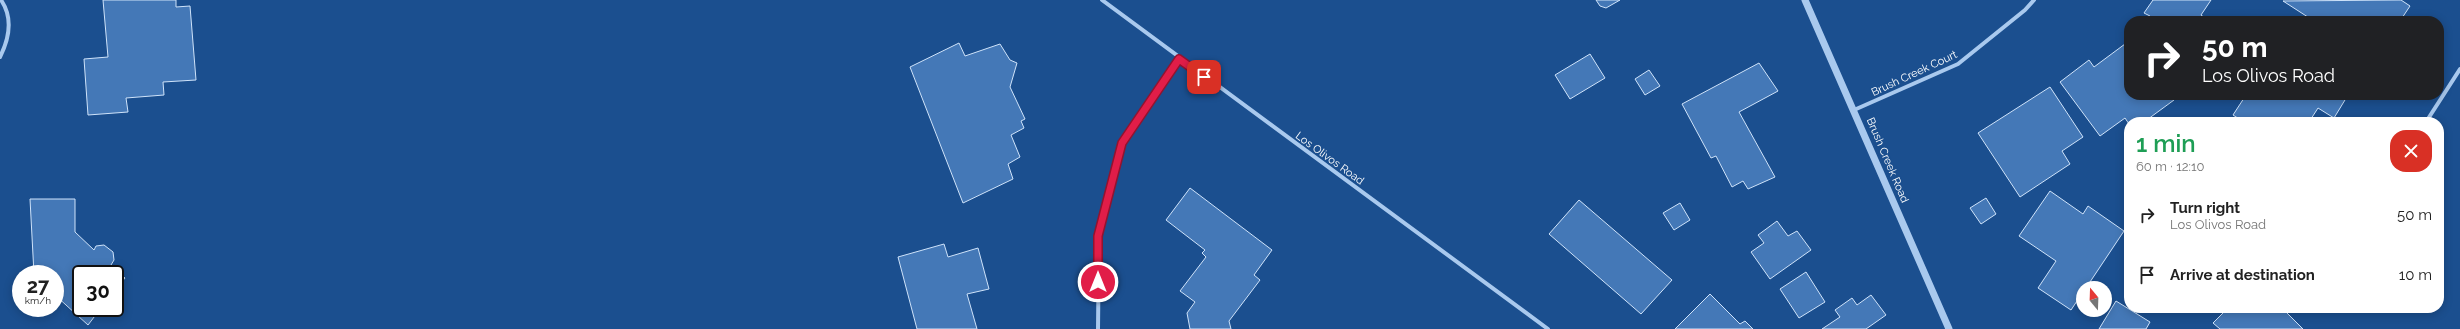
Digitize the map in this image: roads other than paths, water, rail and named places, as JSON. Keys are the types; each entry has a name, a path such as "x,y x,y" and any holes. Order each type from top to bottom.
{"street":[{"path":"0,58 9,40 10,26 1,0"},
{"name":"Los Olivos Road","path":"1102,0 1179,59 1548,329"},
{"name":"Brush Creek Road","path":"1805,0 1949,329"},
{"name":"Brush Creek Court","path":"1854,110 1958,64 2025,10 2034,0"},
{"path":"1098,329 1098,236 1122,143 1179,59"},
{"path":"2444,94 2460,69"},
{"path":"2429,117 2440,100"}]}
